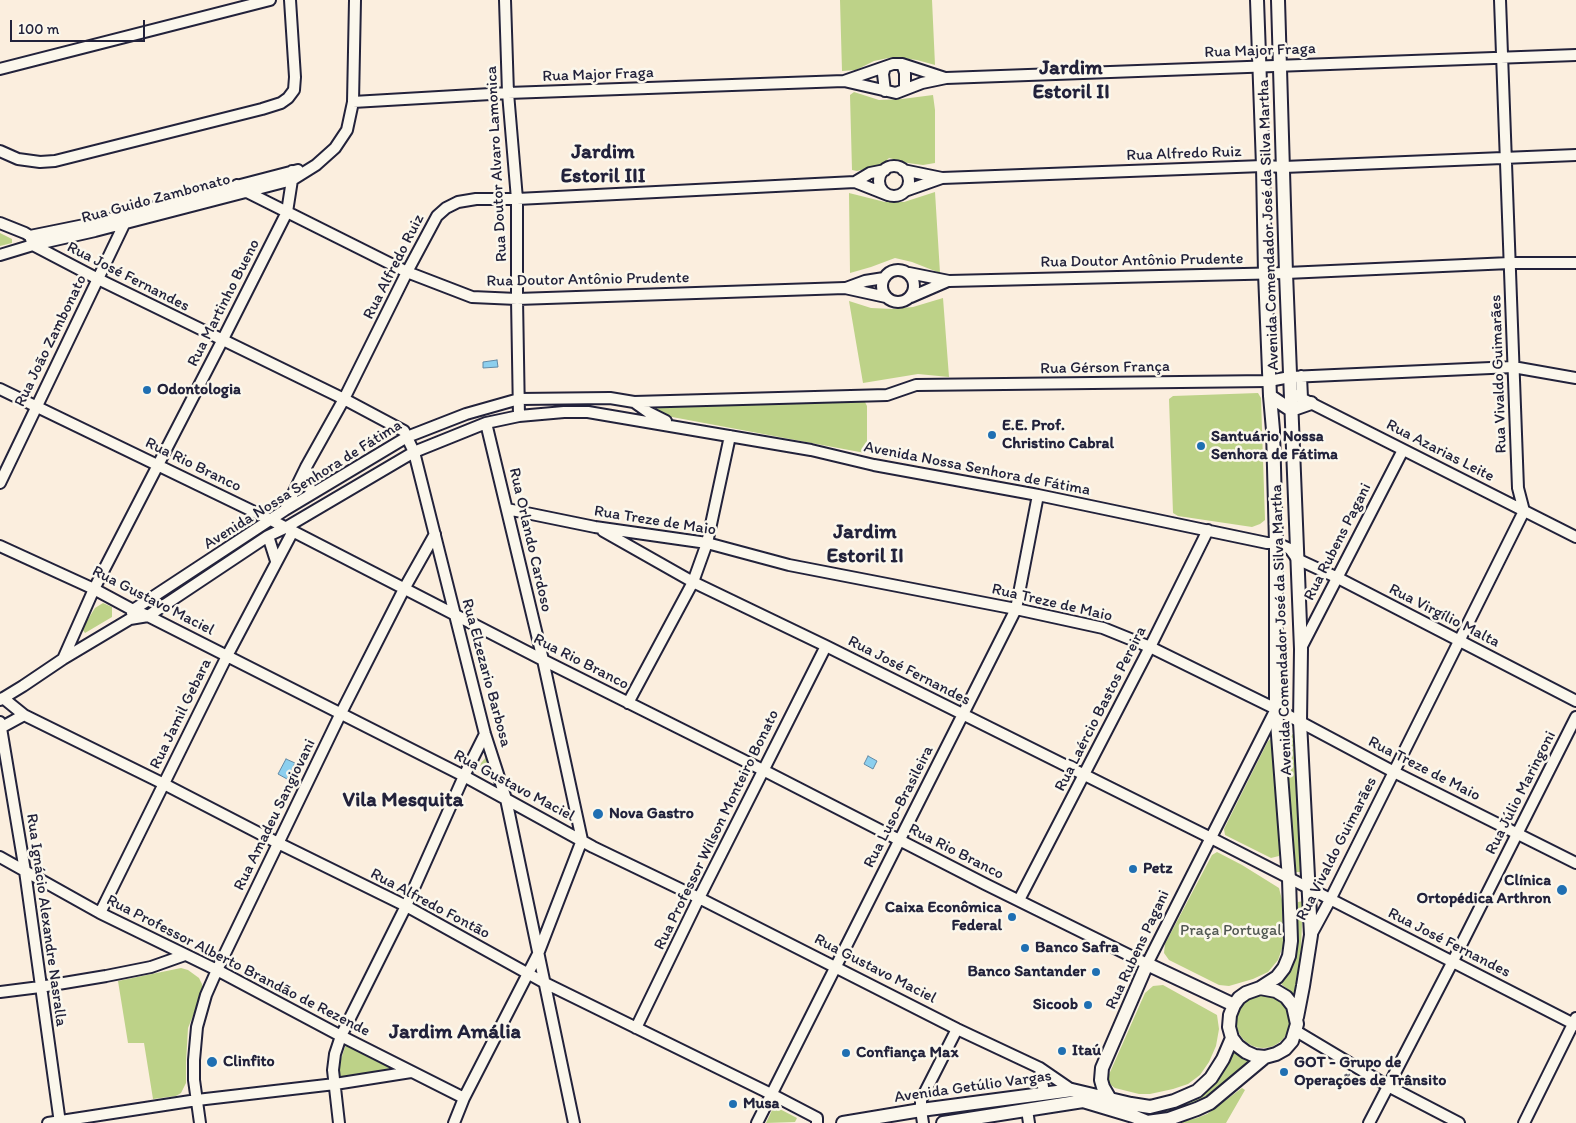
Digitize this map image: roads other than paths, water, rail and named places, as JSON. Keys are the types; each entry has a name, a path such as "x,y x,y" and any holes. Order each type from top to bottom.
{"main road":[{"name":"Avenida Comendador José da Silva Martha","path":"1257,0 1269,381 1273,430 1272,543 1276,560 1276,709 1289,879 1291,941 1289,956 1284,968 1277,976 1260,988"},
{"name":"Avenida Comendador José da Silva Martha","path":"1278,0 1286,272 1295,376 1301,398 1291,410 1301,649 1300,722 1311,935 1297,1017"},
{"path":"1270,396 1291,410 1301,398"},
{"path":"1273,430 1293,428"},
{"path":"1276,560 1288,569 1297,559"},
{"path":"1147,964 1234,1005"},
{"name":"Rua Rubens Pagani","path":"1110,1099 1101,1080 1102,1068 1147,964"},
{"path":"1260,988 1276,991 1286,997 1293,1006 1297,1017 1296,1031 1292,1041 1285,1049 1266,1057 1255,1056 1238,1046 1232,1038 1229,1027 1230,1016 1239,998 1246,993 1260,988"},
{"path":"1072,1090 1148,1107 1174,1101 1196,1091 1211,1078 1223,1059 1232,1038"},
{"path":"1083,1101 1149,1122 1169,1119 1210,1103 1266,1057"},
{"name":"Avenida Getúlio Vargas","path":"843,1123 922,1117 1072,1090 1083,1101 1028,1117 943,1123"}],"street":[{"path":"0,69 270,0"},
{"path":"0,151 18,159 40,162 55,161 281,103 294,90 295,77 290,0"},
{"name":"Rua Guido Zambonato","path":"0,255 32,240 94,227 125,223 241,188 292,176 316,165 335,148 347,130 353,102 355,0"},
{"name":"Rua Doutor Alvaro Lamonica","path":"505,0 508,93 517,199 516,299 519,416"},
{"name":"Rua Vivaldo Guimarães","path":"1311,935 1524,511 1518,488 1500,0"},
{"name":"Rua Major Fraga","path":"353,102 508,93 844,82 896,93 922,83 946,78 1576,55"},
{"path":"902,64 905,73 905,89"},
{"name":"Rua Major Fraga","path":"844,82 885,66 902,64 946,78"},
{"path":"885,66 883,81 885,91"},
{"name":"Rua Alfredo Ruiz","path":"855,182 870,173 894,167 942,178 1576,155"},
{"path":"885,170 880,178 880,183 884,192 888,194"},
{"path":"903,170 909,182 905,191"},
{"name":"Rua Martinho Bueno","path":"63,659 94,589 287,212 292,176"},
{"name":"Rua Alfredo Ruiz","path":"306,467 344,399 406,272 437,216 446,208 458,202 476,199 517,199 855,182 897,196 905,191 942,178"},
{"name":"Rua Doutor Antônio Prudente","path":"241,188 406,272 472,297 516,299 845,288 886,297 890,301 901,302 949,281"},
{"name":"Rua Guido Zambonato","path":"94,227 130,212 202,199"},
{"name":"Rua João Zambonato","path":"0,483 130,212"},
{"name":"Rua José Fernandes","path":"0,223 25,232 32,240 98,279 344,399 404,431 406,437"},
{"name":"Rua Doutor Antônio Prudente","path":"845,288 865,281 884,278 894,270 949,281 1265,273 1510,263 1576,263"},
{"path":"908,273 914,282 914,292 911,297"},
{"path":"884,278 882,287 886,297"},
{"name":"Rua Gérson França","path":"636,403 887,395 916,386 1269,381 1295,376 1513,367 1576,378"},
{"name":"Rua Rio Branco","path":"0,389 289,529 542,660 1147,964"},
{"name":"Avenida Nossa Senhora de Fátima","path":"2,699 132,615 285,510 406,437 466,414 519,399 610,398 636,403 654,416 680,428"},
{"name":"Rua Azarias Leite","path":"1301,398 1576,537"},
{"path":"630,420 636,403"},
{"name":"Avenida Nossa Senhora de Fátima","path":"148,616 268,536 289,529 414,452 486,423 519,416 564,412 588,412 811,450 874,465 1038,495 1272,543"},
{"name":"Rua Orlando Cardoso","path":"486,423 582,840"},
{"path":"628,703 693,582 707,543 730,436"},
{"name":"Rua Elzezario Barbosa","path":"406,437 414,452 485,734 506,799 574,1123"},
{"name":"Rua Rubens Pagani","path":"1301,649 1403,450"},
{"path":"306,467 311,494"},
{"path":"285,510 306,467"},
{"name":"Rua Luso-Brasileira","path":"757,1123 1016,609 1038,495"},
{"name":"Rua Treze de Maio","path":"507,509 595,527 707,543 789,565 1016,609 1103,628 1150,647 1276,709 1394,772 1576,863"},
{"name":"Rua José Fernandes","path":"595,527 693,582 826,646 1211,838"},
{"name":"Rua Jamil Gebara","path":"100,913 276,561 289,529"},
{"name":"Rua Laércio Bastos Pereira","path":"1019,900 1150,647 1208,530"},
{"name":"Rua Amadeu Sangiovani","path":"200,1123 194,1080 197,1028 206,995 216,970 341,713 434,534"},
{"path":"632,547 639,534"},
{"path":"268,536 276,561"},
{"name":"Rua Virgílio Malta","path":"1272,543 1290,549 1297,559 1338,578 1576,701"},
{"name":"Rua Gustavo Maciel","path":"0,546 94,589 132,615 148,616 341,713 464,776 582,840 957,1029 1040,1068 1072,1090"},
{"name":"Rua Professor Wilson Monteiro Bonato","path":"636,1028 826,646"},
{"name":"Rua Alfredo Fontão","path":"2,699 24,715 406,906 545,983 771,1094 817,1118 817,1123"},
{"name":"Rua Rubens Pagani","path":"1147,964 1276,709"},
{"path":"1,724 24,715"},
{"name":"Rua Júlio Maringoni","path":"1368,1123 1453,961 1576,716"},
{"name":"Rua Ignácio Alexandre Nasralla","path":"1,724 25,871 59,1122"},
{"path":"339,1123 334,1070 335,1054 341,1036 406,906 464,776 485,734"},
{"path":"1211,838 1289,879"},
{"path":"454,1123 464,1098 538,954 582,840"},
{"name":"Rua Professor Alberto Brandão de Rezende","path":"0,857 100,913 216,970 464,1098"},
{"name":"Rua José Fernandes","path":"1289,879 1575,1022"},
{"path":"0,992 40,987 151,967 185,955"},
{"path":"1524,1123 1575,1022"},
{"path":"922,1117 921,1100 957,1029"},
{"path":"1296,1031 1388,1086 1459,1123"},
{"path":"1040,1068 1044,1094"},
{"path":"48,1123 197,1100 335,1084 412,1072"}],"water":[{"path":"497,360 498,367 483,368 483,362"},
{"path":"868,756 877,761 873,769 864,764"},
{"path":"286,759 295,763 287,779 278,774"}],"place":[{"name":"Odontologia","path":"147,390"},
{"name":"E.E. Prof. Christino Cabral","path":"992,435"},
{"name":"Santuário Nossa Senhora de Fátima","path":"1201,446"},
{"name":"Nova Gastro","path":"598,814"},
{"name":"Petz","path":"1133,869"},
{"name":"Clínica Ortopédica Arthron","path":"1562,890"},
{"name":"Caixa Econômica Federal","path":"1012,917"},
{"name":"Banco Safra","path":"1025,948"},
{"name":"Banco Santander","path":"1096,972"},
{"name":"Sicoob","path":"1088,1005"},
{"name":"Itaú","path":"1062,1051"},
{"name":"Confiança Max","path":"846,1053"},
{"name":"Clinfito","path":"212,1062"},
{"name":"GOT - Grupo de Operações de Trânsito","path":"1284,1072"},
{"name":"Musa","path":"733,1104"}],"district":[{"name":"Jardim Estoril II","path":"1071,81"},
{"name":"Jardim Estoril III","path":"603,165"},
{"name":"Jardim Estoril II","path":"865,545"},
{"name":"Vila Mesquita","path":"403,801"},
{"name":"Jardim Amália","path":"455,1033"}],"park label":[{"name":"Praça Portugal","path":"1231,931"}]}
